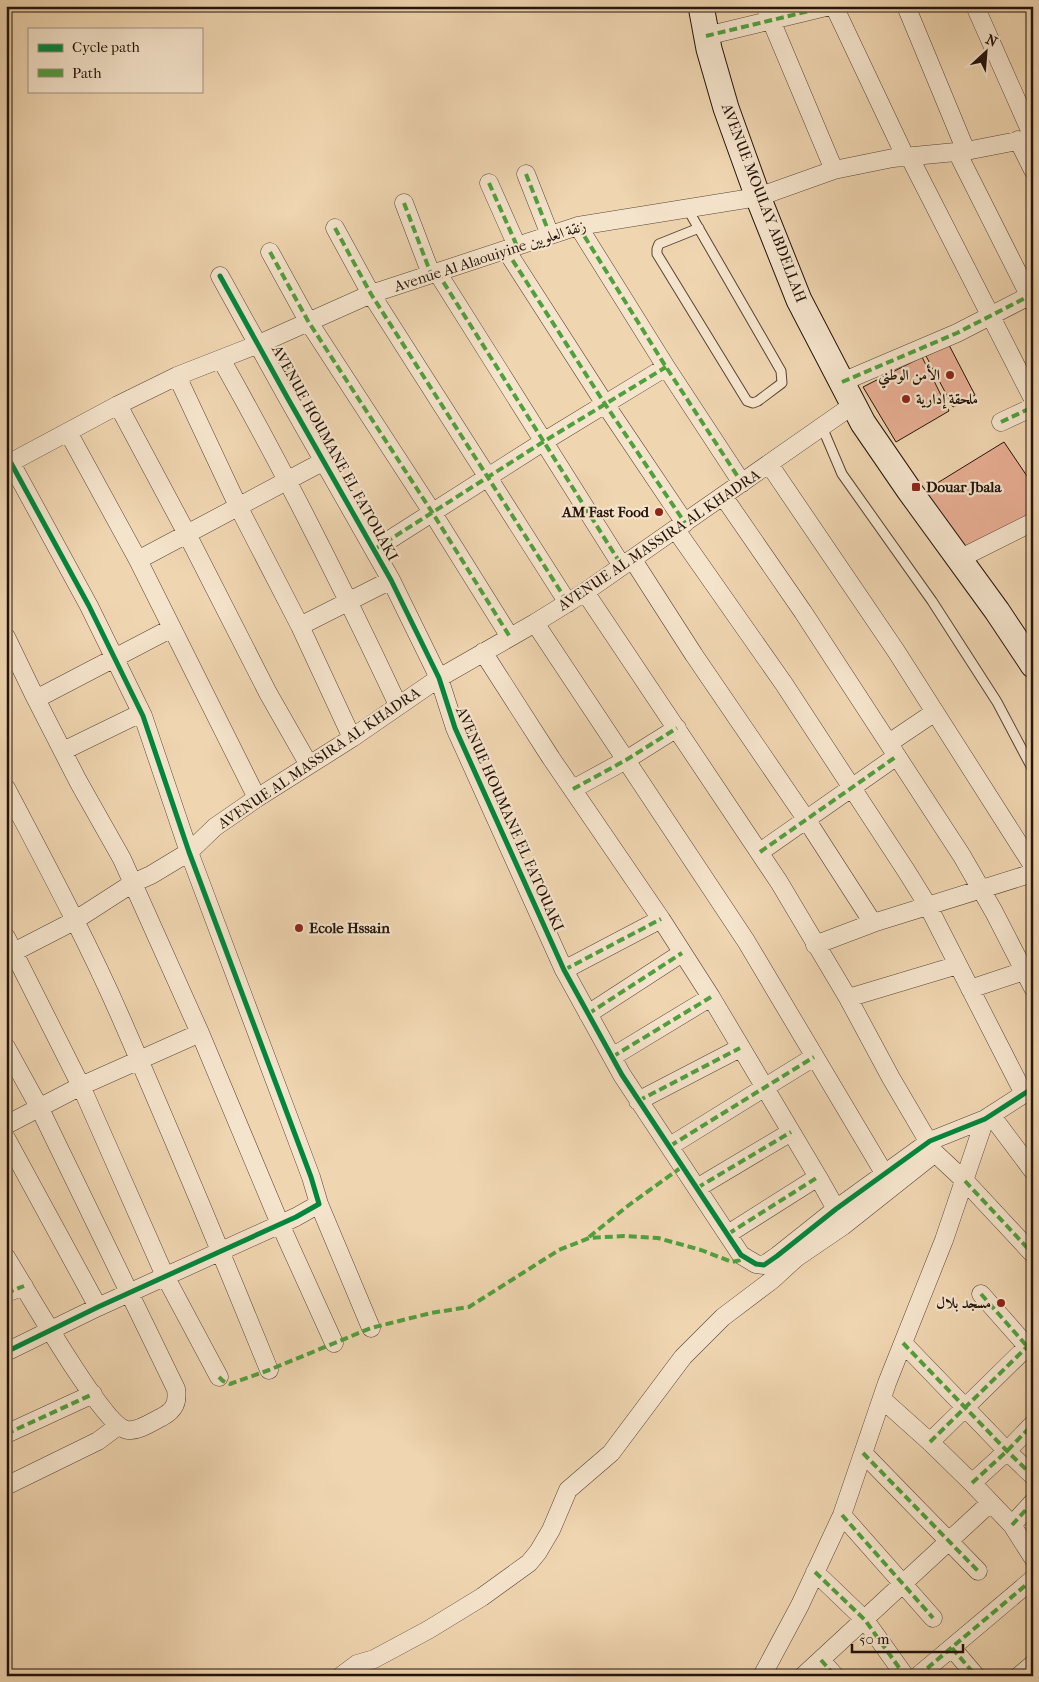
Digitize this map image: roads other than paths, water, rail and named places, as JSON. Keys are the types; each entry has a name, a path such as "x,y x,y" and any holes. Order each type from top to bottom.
{"street":[{"name":"AVENUE MOULAY ABDELLAH","path":"701,6 706,36 726,108 758,197 799,300 853,405 885,456 997,610 1033,665"},
{"path":"706,36 768,14 832,6 907,156 1033,399"},
{"path":"842,382 957,334 990,316 1032,297 961,152 906,6"},
{"path":"975,6 1028,138 1033,170"},
{"path":"768,14 834,170"},
{"name":"Avenue Al Alaouiyine زنقة العلويين","path":"9,464 118,405 177,376 259,344 371,294 578,226 758,197 834,170 907,156 961,152 1028,138"},
{"path":"526,174 550,235"},
{"path":"483,652 711,997 836,1209 884,1173 988,1117 1028,1091 970,989 928,906 852,787 680,527 511,248 489,183"},
{"path":"404,203 434,273 543,442 694,654 806,819 873,924"},
{"path":"578,226 666,367 742,483"},
{"path":"335,228 371,294 568,603"},
{"path":"270,252 308,321 432,512 510,637"},
{"name":"AVENUE HOUMANE EL FATOUAKI","path":"220,276 259,344 286,397 391,580 439,678 455,728 564,970 638,1101 670,1146 741,1255 751,1262 764,1265 836,1209"},
{"path":"221,359 287,479 398,705"},
{"path":"374,549 666,367"},
{"path":"177,376 238,506 300,626 352,738"},
{"path":"118,405 187,534 268,693 309,765"},
{"name":"AVENUE AL MASSIRA AL KHADRA","path":"9,948 74,921 133,883 189,852 215,827 257,798 352,738 439,678 536,623 586,592 853,405"},
{"path":"1002,422 1033,407"},
{"path":"68,432 138,560 257,798"},
{"path":"138,560 324,461"},
{"path":"9,464 115,657 141,713 189,852 311,1177 318,1204 371,1328"},
{"path":"769,464 890,643 1033,866"},
{"path":"723,496 933,810 982,889 1028,969 1033,988"},
{"path":"959,559 1033,522"},
{"path":"300,626 391,580"},
{"path":"586,592 760,852 848,998 891,1078 933,1147 1033,1254"},
{"path":"536,623 746,941 884,1173"},
{"path":"36,699 172,628"},
{"path":"6,637 63,751 122,859 200,1033 280,1224 334,1343"},
{"path":"760,852 852,787 935,712"},
{"path":"63,751 141,713"},
{"path":"573,789 626,760 677,728"},
{"path":"6,788 121,1018 269,1370"},
{"path":"815,945 873,924 1033,873"},
{"path":"564,970 661,919"},
{"path":"9,948 82,1086 165,1276 219,1377"},
{"path":"588,1014 682,953"},
{"path":"848,998 958,965"},
{"path":"970,989 1028,969"},
{"path":"612,1057 711,997"},
{"path":"6,1125 82,1086 200,1033"},
{"path":"6,1047 39,1107 176,1389 176,1405 170,1412 143,1426 130,1430 118,1426 93,1394 6,1257"},
{"path":"638,1101 740,1048"},
{"path":"670,1146 814,1057"},
{"path":"988,1117 1032,1169"},
{"path":"762,1676 816,1572 842,1515 882,1399 944,1240 988,1117"},
{"path":"696,1188 791,1132"},
{"path":"6,1138 98,1307"},
{"path":"341,1676 357,1664 374,1659 428,1630 482,1597 529,1563 552,1530 568,1490 611,1453 683,1357 723,1317 772,1280 796,1258 843,1226 933,1147"},
{"path":"728,1234 818,1176"},
{"path":"6,1352 50,1329 220,1252 318,1204"},
{"path":"6,1293 24,1286"},
{"path":"930,1442 1031,1347 981,1294"},
{"path":"903,1343 965,1409 1033,1476"},
{"path":"6,1434 93,1394"},
{"path":"882,1399 972,1482 1012,1525 1033,1558"},
{"path":"972,1482 1007,1451 1033,1424"},
{"path":"6,1486 98,1441 118,1426"},
{"path":"863,1453 978,1571"},
{"path":"1012,1525 1033,1502"},
{"path":"803,1676 990,1503"},
{"path":"842,1515 933,1618"},
{"path":"816,1572 865,1620 905,1676"},
{"path":"918,1676 1033,1579"},
{"path":"952,1648 976,1676"},
{"path":"821,1660 835,1676"},
{"path":"1019,1676 1033,1664"}],"lane":[{"path":"687,208 782,370 782,383 753,403 747,401 658,254 659,244 698,228"},
{"path":"822,427 842,474 932,601 998,702 1033,770"}],"place":[{"name":"الأمن الوطني","path":"950,375"},
{"name":"ملحقة إدارية","path":"906,399"},
{"name":"Douar Jbala","path":"916,487"},
{"name":"AM Fast Food","path":"659,512"},
{"name":"Ecole Hssain","path":"299,928"},
{"name":"مسجد بلال","path":"1001,1303"}]}
